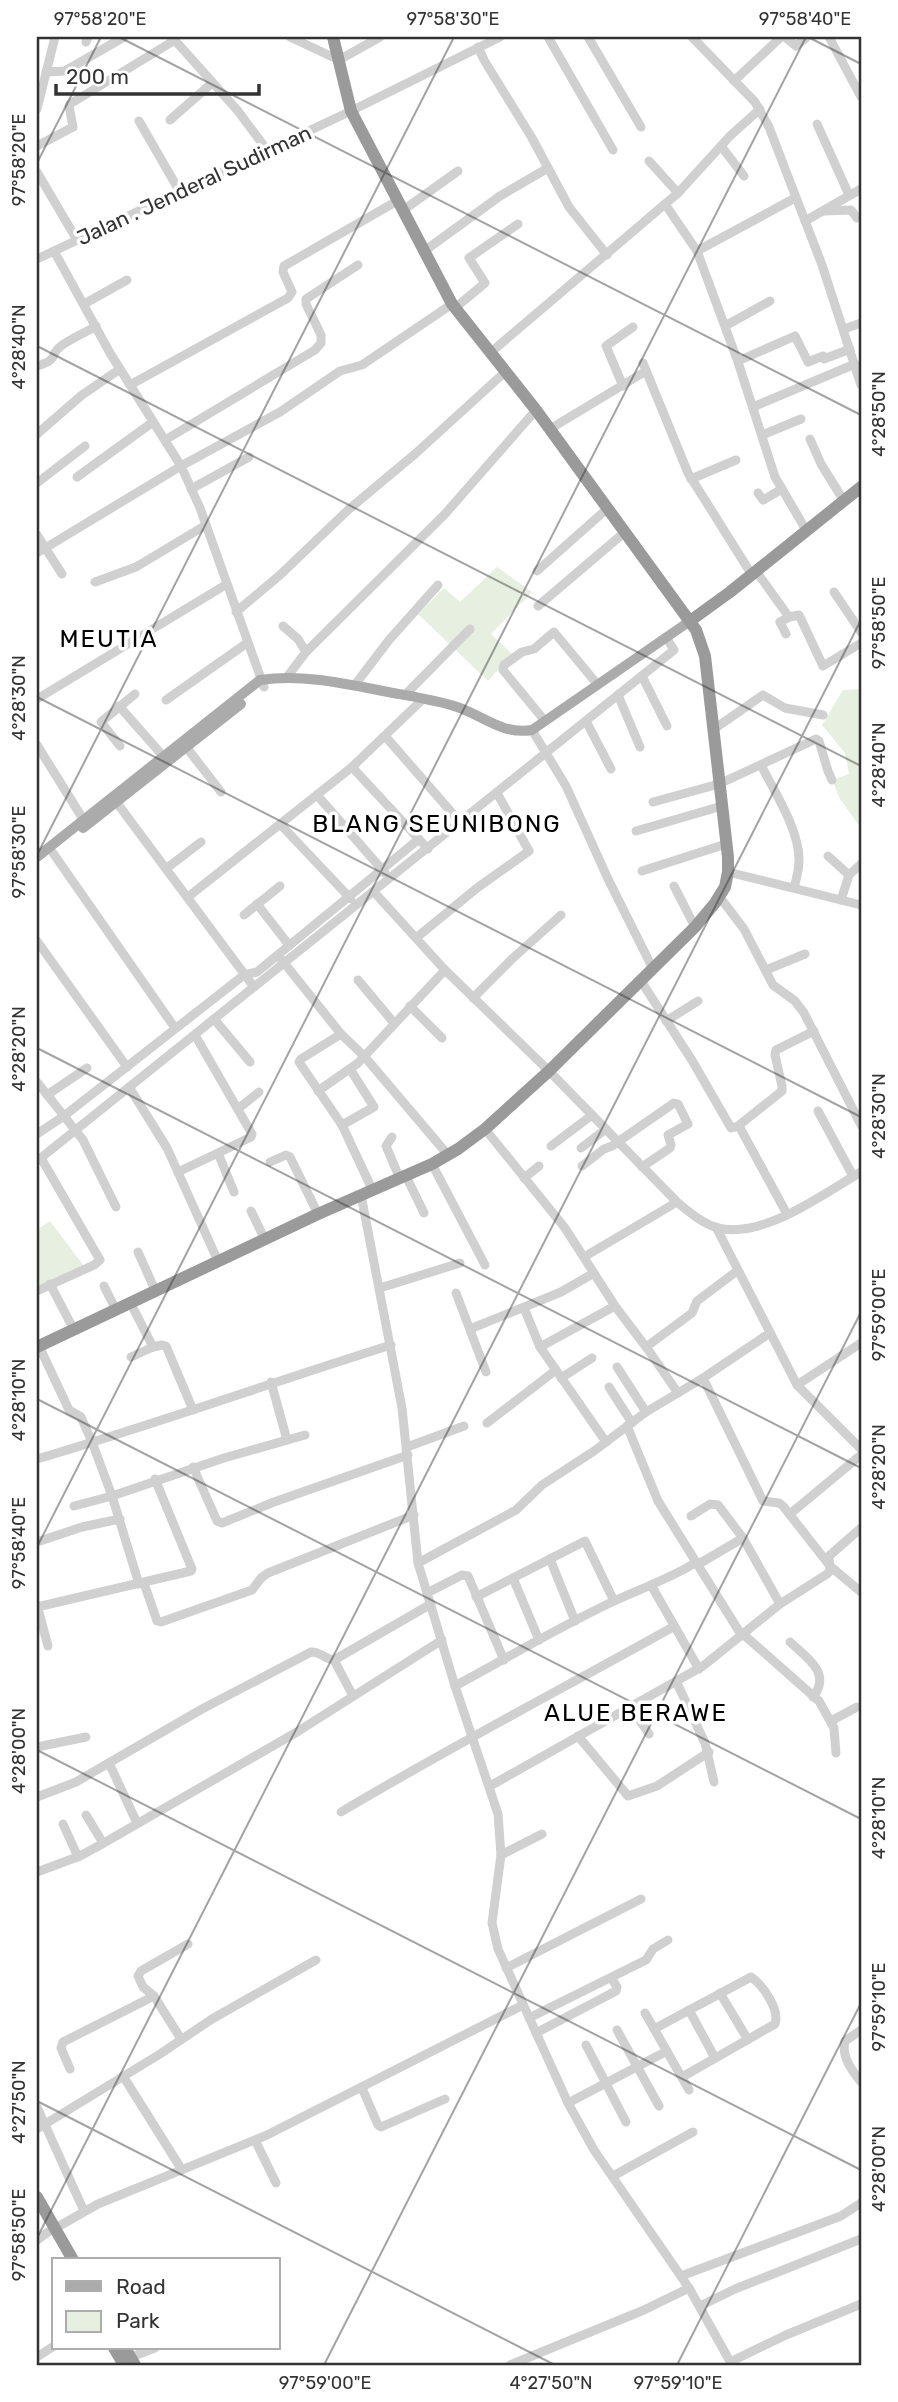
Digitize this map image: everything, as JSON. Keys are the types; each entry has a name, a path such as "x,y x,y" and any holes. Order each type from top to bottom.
{"highway":[{"path":"38,1347 448,1155 485,1129 549,1071 695,927 719,896 728,872 714,729 701,641 676,629 625,532 536,410 454,306 423,252 351,111 333,37"},
{"path":"676,629 754,573 844,501 860,492"},
{"path":"37,2197 63,2258"},
{"path":"37,2212 72,2258"}],"main road":[{"path":"42,852 117,803 163,756 264,682 286,677 321,680 405,695 457,707 508,731 520,732 532,730 676,629"},
{"path":"37,866 42,852 83,819 187,748 264,682"}],"street":[{"path":"37,109 55,37"},
{"path":"46,72 65,71 124,37"},
{"path":"290,37 339,60 380,37"},
{"name":"Jalan . Jenderal Sudirman","path":"37,259 351,111 499,37"},
{"path":"548,37 613,150"},
{"path":"587,37 641,127"},
{"path":"692,37 760,109 769,127 822,265 861,385"},
{"path":"700,45 709,37"},
{"path":"734,81 783,37 796,46 807,37"},
{"path":"829,37 861,97"},
{"path":"37,146 73,127 70,104 173,39 238,111 267,150"},
{"path":"479,48 569,207 607,255"},
{"path":"170,120 212,83"},
{"path":"490,353 678,193 760,109"},
{"path":"139,121 180,192"},
{"path":"817,124 849,195"},
{"path":"721,146 744,176"},
{"path":"649,161 678,193"},
{"path":"423,252 500,196 548,168"},
{"path":"130,385 288,298 292,292 282,272 285,267 400,206 458,170"},
{"path":"37,172 77,240"},
{"path":"805,221 861,188"},
{"path":"697,251 795,198"},
{"path":"665,204 697,251 738,361 775,477 806,530"},
{"path":"823,211 850,210 857,218"},
{"path":"41,550 181,466 280,412 340,371 362,365 454,306 485,283 469,257 517,224"},
{"path":"54,251 120,369 181,466 206,525 247,643 264,682"},
{"path":"165,440 315,350 321,343 321,335 306,299 358,265"},
{"path":"84,304 127,280"},
{"path":"725,326 770,300"},
{"path":"844,329 861,323"},
{"path":"37,366 48,363 59,347 96,326"},
{"path":"623,386 606,346 633,327"},
{"path":"738,361 795,336 808,362 823,356 824,359 830,358 850,349"},
{"path":"753,407 855,364"},
{"path":"550,429 623,386 644,367 691,478 754,573 789,617"},
{"path":"37,434 82,395 120,369"},
{"path":"236,612 505,372"},
{"path":"286,677 306,652 445,514 536,410"},
{"path":"762,435 801,419"},
{"path":"77,477 153,422"},
{"path":"810,439 821,464 844,501"},
{"path":"37,483 85,446"},
{"path":"191,489 249,457"},
{"path":"691,478 736,460"},
{"path":"758,493 763,500 782,489"},
{"path":"537,571 608,508"},
{"path":"95,582 136,566 206,525"},
{"path":"538,606 625,532"},
{"path":"37,536 41,550 62,574"},
{"path":"37,699 227,584"},
{"path":"354,686 388,640 438,585"},
{"path":"834,592 861,632"},
{"path":"786,634 780,622 799,615 824,666 861,643"},
{"path":"283,626 298,639 306,652"},
{"path":"405,695 470,629"},
{"path":"37,1291 94,1265 100,1258 39,1159 674,650 676,629"},
{"path":"545,721 503,670 504,665 514,657 534,649 554,632 597,684"},
{"path":"166,700 247,643"},
{"path":"642,676 667,726"},
{"path":"120,746 102,723 135,694"},
{"path":"618,695 640,747"},
{"path":"714,729 763,695 785,708 823,715"},
{"path":"188,897 352,767 424,699"},
{"path":"120,706 163,756"},
{"path":"586,721 611,769"},
{"path":"532,730 548,752 566,786 653,969"},
{"path":"385,736 460,822"},
{"path":"653,802 719,784 817,739 832,780"},
{"path":"37,745 83,819"},
{"path":"187,748 221,792"},
{"path":"761,765 788,818 796,842 799,861 794,888"},
{"path":"352,767 428,849"},
{"path":"416,938 477,888 529,852 497,793"},
{"path":"317,795 390,878"},
{"path":"117,803 254,988"},
{"path":"636,831 722,806"},
{"path":"281,824 357,905"},
{"path":"37,1134 64,1116 174,1027 244,975 257,972 419,839"},
{"path":"166,868 201,842"},
{"path":"642,871 726,844"},
{"path":"42,852 174,1027"},
{"path":"828,856 849,875"},
{"path":"841,900 849,875 861,864"},
{"path":"728,872 861,905"},
{"path":"243,915 280,886"},
{"path":"674,886 695,927"},
{"path":"374,892 445,970 549,1071 677,1202 716,1227 754,1228 787,1214 857,1174 818,1111"},
{"path":"719,896 744,929 776,988 798,1004 861,1125"},
{"path":"257,904 289,945"},
{"path":"474,998 561,915"},
{"path":"37,941 127,1067"},
{"path":"766,970 805,954"},
{"path":"278,955 341,1034 364,1056 448,1155"},
{"path":"318,1091 364,1056 445,970"},
{"path":"358,980 394,1023"},
{"path":"641,981 694,1062 731,1128 738,1126 782,1091 776,1050 814,1031"},
{"path":"666,1021 698,1001"},
{"path":"410,1006 442,1038"},
{"path":"214,1019 250,1062"},
{"path":"341,1034 300,1060 342,1125 367,1192 380,1288 408,1451 418,1563 498,1814 501,1856 492,1923 498,1949 568,2103 594,2150 689,2288 731,2364 786,2335 861,2304"},
{"path":"178,1172 252,1136 239,1108 195,1035"},
{"path":"47,1095 87,1068"},
{"path":"342,1125 373,1107 350,1069"},
{"path":"37,1082 75,1130 96,1164 116,1207"},
{"path":"129,1087 167,1148 218,1261"},
{"path":"239,1108 259,1092"},
{"path":"582,1166 674,1103 678,1104 688,1124 668,1135 670,1148 642,1167"},
{"path":"551,1146 592,1115"},
{"path":"738,1126 787,1214"},
{"path":"485,1129 565,1228 614,1306 678,1393"},
{"path":"581,1149 606,1129"},
{"path":"392,1137 386,1146 424,1213"},
{"path":"218,1153 234,1192"},
{"path":"270,1162 289,1156 318,1214"},
{"path":"432,1164 485,1265"},
{"path":"524,1178 539,1166"},
{"path":"584,1257 677,1202"},
{"path":"251,1212 265,1240"},
{"path":"716,1227 797,1385 861,1449"},
{"path":"138,1252 155,1290"},
{"path":"380,1288 460,1263"},
{"path":"646,1347 692,1313 697,1301 737,1271"},
{"path":"470,1329 561,1292 594,1273"},
{"path":"51,1284 74,1330"},
{"path":"104,1286 116,1310"},
{"path":"456,1293 486,1372"},
{"path":"131,1304 153,1347"},
{"path":"540,1347 614,1306"},
{"path":"524,1308 540,1347 606,1442"},
{"path":"418,1563 516,1510 542,1485 646,1412 770,1333"},
{"path":"797,1385 861,1343"},
{"path":"37,1459 391,1345"},
{"path":"131,1357 153,1347 166,1346 193,1410"},
{"path":"38,1347 69,1410 81,1417 92,1442 157,1621 161,1622 252,1590 264,1575 414,1515"},
{"path":"487,1423 559,1374 592,1358"},
{"path":"617,1367 646,1412"},
{"path":"703,1378 763,1501 779,1503 830,1566 861,1592"},
{"path":"271,1382 287,1440"},
{"path":"609,1387 629,1424 658,1501 696,1564 743,1636 813,1697 831,1721 836,1738 836,1753"},
{"path":"194,1467 218,1521 222,1523 408,1451 464,1426"},
{"path":"74,1506 305,1435"},
{"path":"790,1514 861,1455"},
{"path":"48,1646 37,1606 190,1572 192,1569 155,1479"},
{"path":"691,1516 716,1503 743,1538 780,1604"},
{"path":"37,1542 82,1527 120,1519"},
{"path":"490,1786 699,1669 780,1604 823,1578 830,1570 829,1556 861,1528"},
{"path":"455,1686 575,1621 669,1578 743,1538"},
{"path":"476,1597 586,1541 614,1601"},
{"path":"550,1559 575,1621"},
{"path":"427,1593 464,1574 468,1576 504,1660"},
{"path":"513,1578 539,1640"},
{"path":"651,1585 699,1669"},
{"path":"37,1797 76,1782 202,1709 311,1652 316,1651 334,1660 431,1604"},
{"path":"341,1812 428,1760 673,1627"},
{"path":"37,1872 78,1857 297,1732 442,1640"},
{"path":"790,1642 813,1663 820,1675 820,1688 813,1697"},
{"path":"334,1660 353,1696"},
{"path":"676,1681 709,1752 714,1782"},
{"path":"631,1707 649,1734"},
{"path":"831,1721 858,1707"},
{"path":"37,1747 86,1737"},
{"path":"578,1737 628,1796 657,1786 709,1752"},
{"path":"109,1763 137,1823"},
{"path":"86,1815 103,1843"},
{"path":"63,1824 78,1857"},
{"path":"501,1856 542,1834"},
{"path":"506,1968 640,1899"},
{"path":"529,2018 646,1960 653,1949 668,1940"},
{"path":"181,2039 154,1996 143,1987 139,1978 140,1973 188,1944"},
{"path":"40,2127 181,2039 316,1960"},
{"path":"536,2033 616,1991 617,1987 611,1978"},
{"path":"654,2029 751,1978 756,1981 773,2007 777,2015 775,2024 682,2077"},
{"path":"720,1993 748,2040"},
{"path":"70,2069 61,2048 63,2042 154,1996"},
{"path":"37,2240 84,2211 255,2140 523,2005"},
{"path":"689,2010 715,2058"},
{"path":"645,2013 689,2090"},
{"path":"617,2030 659,2106"},
{"path":"861,2030 845,2041 843,2047 850,2066 861,2082"},
{"path":"586,2045 626,2122"},
{"path":"568,2103 667,2051"},
{"path":"123,2076 182,2170"},
{"path":"362,2088 381,2127 445,2099"},
{"path":"37,2107 40,2127 84,2211"},
{"path":"613,2176 693,2132"},
{"path":"255,2140 275,2183"},
{"path":"681,2276 841,2216 861,2203"},
{"path":"700,2306 735,2289 861,2239"},
{"path":"510,2365 644,2310 689,2288"},
{"path":"37,2357 52,2347"},
{"path":"129,2359 150,2350"}],"green space":[{"path":"497,567 532,592 491,634 512,654 488,681 418,614 444,588 460,602"},
{"path":"861,689 861,828 840,799 832,780 849,774 845,753 822,725 843,690"},
{"path":"50,1221 84,1266 37,1286 37,1230"}],"district":[{"name":"MEUTIA","path":"109,639"},
{"name":"BLANG SEUNIBONG","path":"437,824"},
{"name":"ALUE BERAWE","path":"636,1713"}]}
